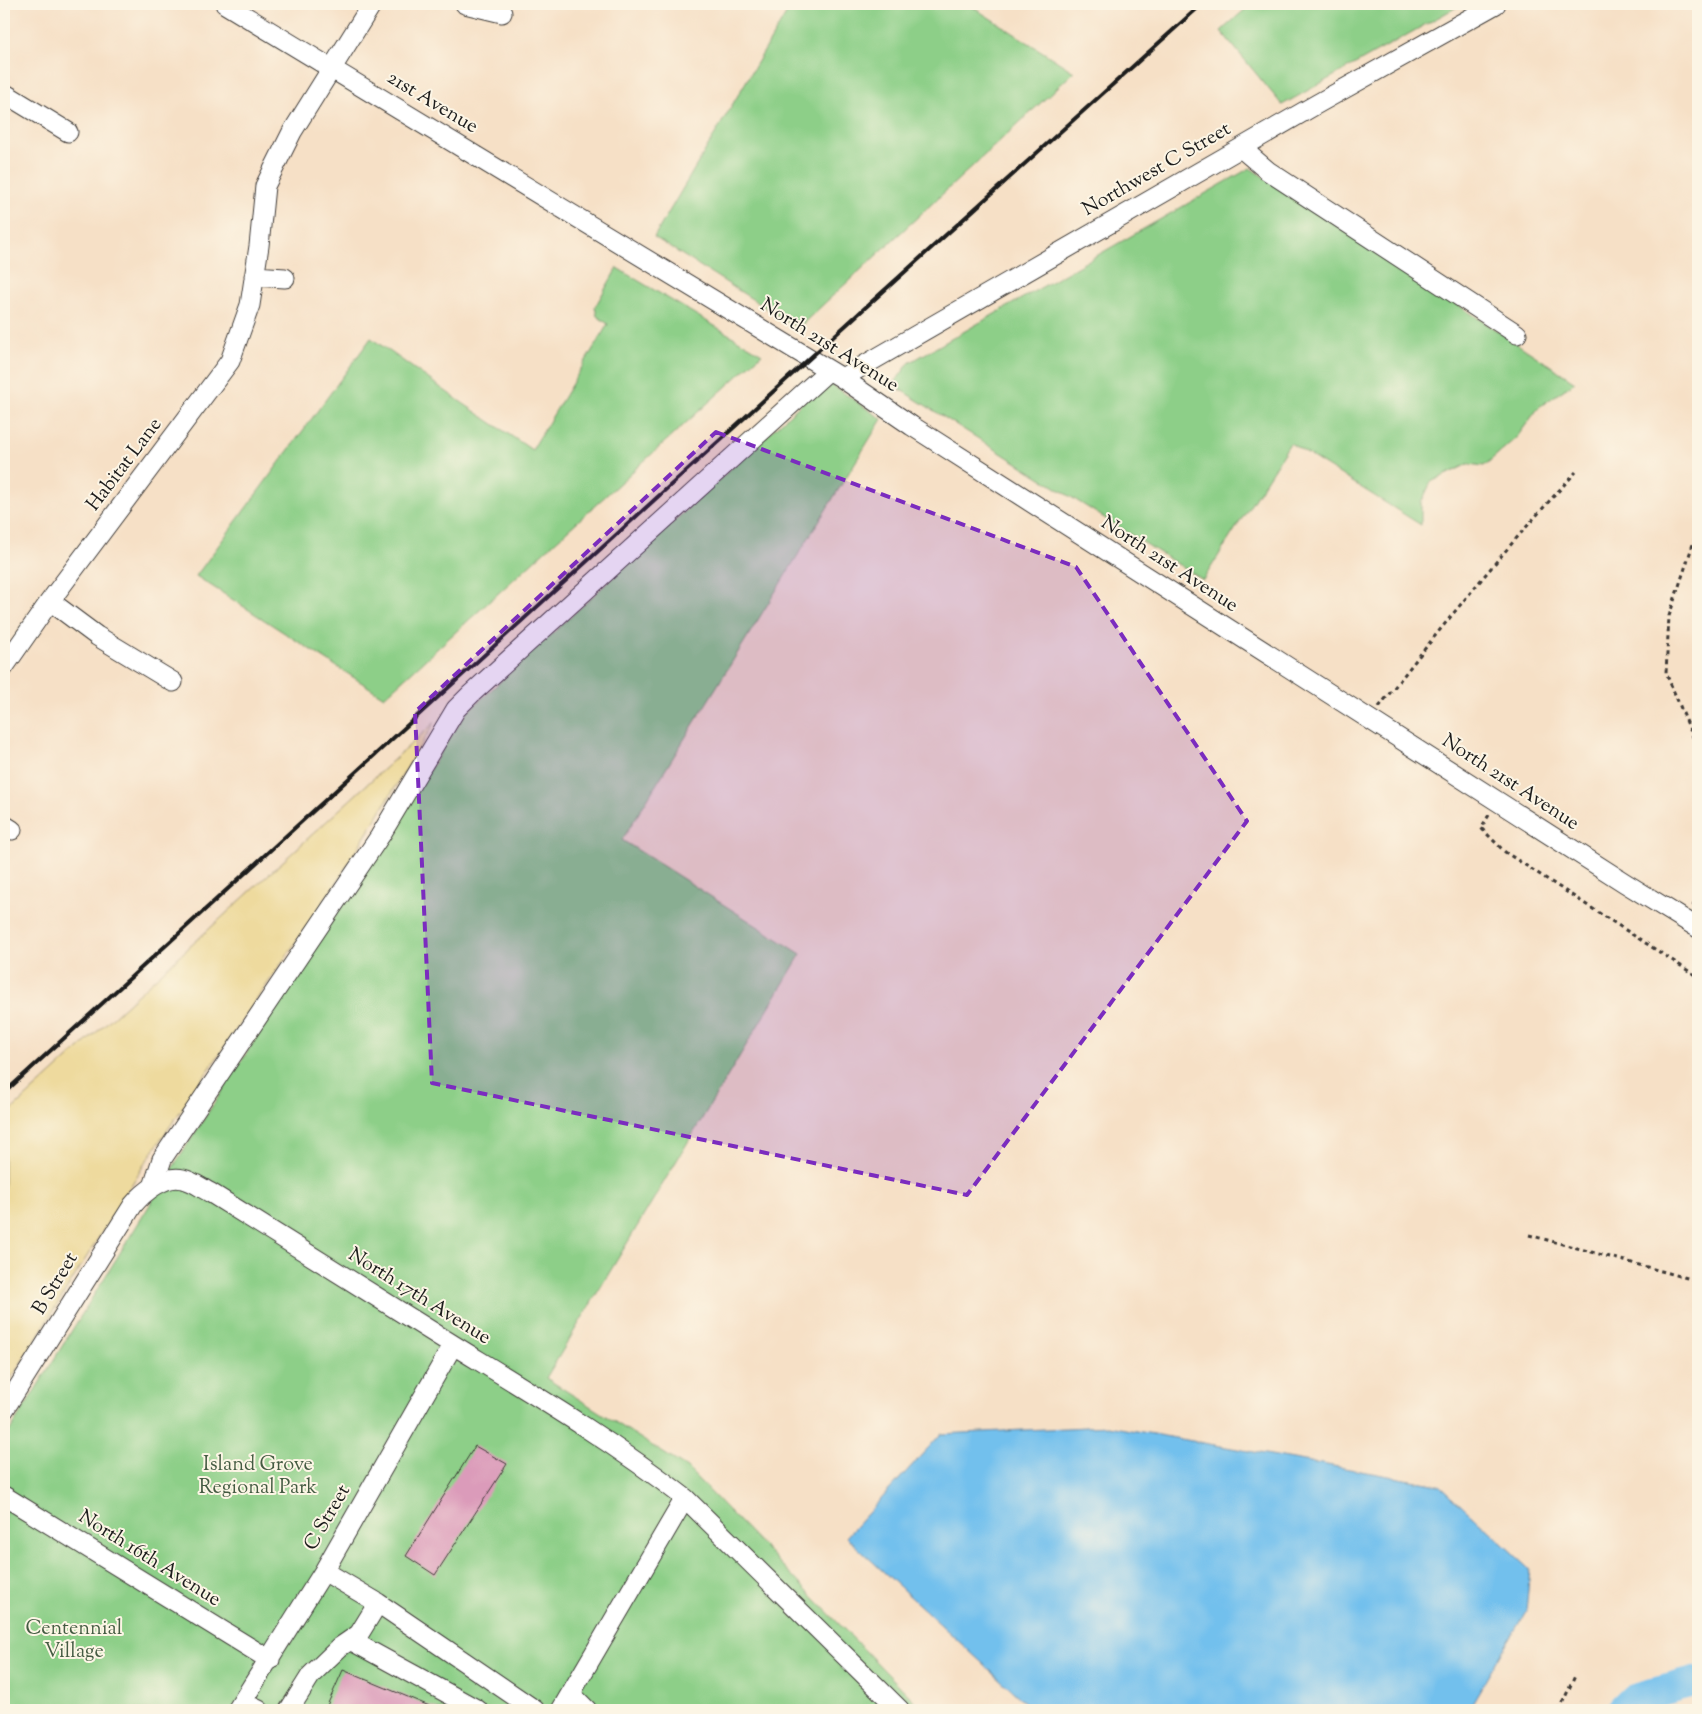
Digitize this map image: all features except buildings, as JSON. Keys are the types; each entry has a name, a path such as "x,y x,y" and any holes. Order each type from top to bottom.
{"street":[{"name":"21st Avenue","path":"225,4 615,241"},
{"name":"Habitat Lane","path":"4,667 50,601 230,361 250,304 265,186 292,132 372,4"},
{"path":"465,4 502,13"},
{"name":"Northwest C Street","path":"153,1187 162,1159 380,836 456,709 471,694 835,374 1496,4"},
{"path":"4,93 68,132"},
{"path":"1241,148 1268,171 1517,334"},
{"name":"North 21st Avenue","path":"615,241 835,374 912,426 1369,720 1698,928"},
{"path":"254,276 285,278"},
{"path":"50,601 97,636 173,682"},
{"name":"North 17th Avenue","path":"153,1187 171,1179 183,1179 212,1193 535,1395 656,1475 685,1498 900,1710"},
{"name":"B Street","path":"4,1410 133,1205 141,1195 153,1187"},
{"name":"C Street","path":"240,1706 324,1571 453,1345"},
{"name":"North 16th Avenue","path":"4,1496 270,1660"},
{"path":"561,1710 685,1498"},
{"path":"324,1571 378,1603 536,1710"},
{"path":"289,1710 311,1675 340,1647 359,1634 378,1603"},
{"path":"350,1640 478,1710"},
{"path":"571,1694 587,1710"},
{"path":"240,1706 259,1710"}],"path":[{"path":"1369,720 1477,583 1527,524 1576,472"},
{"path":"1698,529 1669,616 1666,673 1693,737 1698,742"},
{"path":"1496,801 1481,828 1505,852 1698,977"},
{"path":"1529,1235 1698,1281"},
{"path":"1559,1710 1576,1674"}],"highlighted area":[{"path":"716,432 1076,567 1247,821 967,1195 432,1083 415,712"}],"green space":[{"path":"792,4 968,4 1074,72 798,328 654,237"},
{"path":"1251,4 1462,4 1282,105 1221,31"},
{"path":"1250,168 1575,382 1539,407 1517,437 1484,466 1468,464 1431,482 1421,503 1421,525 1290,443 1203,580 893,385 909,363"},
{"path":"617,268 762,354 384,697 196,576 371,338 532,450 608,324 597,316 595,307"},
{"path":"826,381 882,419 622,840 801,954 546,1378 687,1468 923,1710 4,1710 4,1440 180,1156 466,713"}],"sand":[{"path":"435,722 337,882 145,1163 4,1390 4,1117"}],"water":[{"path":"1108,1426 1439,1485 1530,1569 1526,1611 1468,1710 1033,1710 846,1537 941,1434"}],"waterway":[{"path":"1622,1710 1634,1698 1698,1681"}],"railway":[{"path":"4,1093 867,306 1202,4"}],"park label":[{"name":"Island Grove Regional Park","path":"258,1476"},
{"name":"Centennial Village","path":"74,1640"}]}
